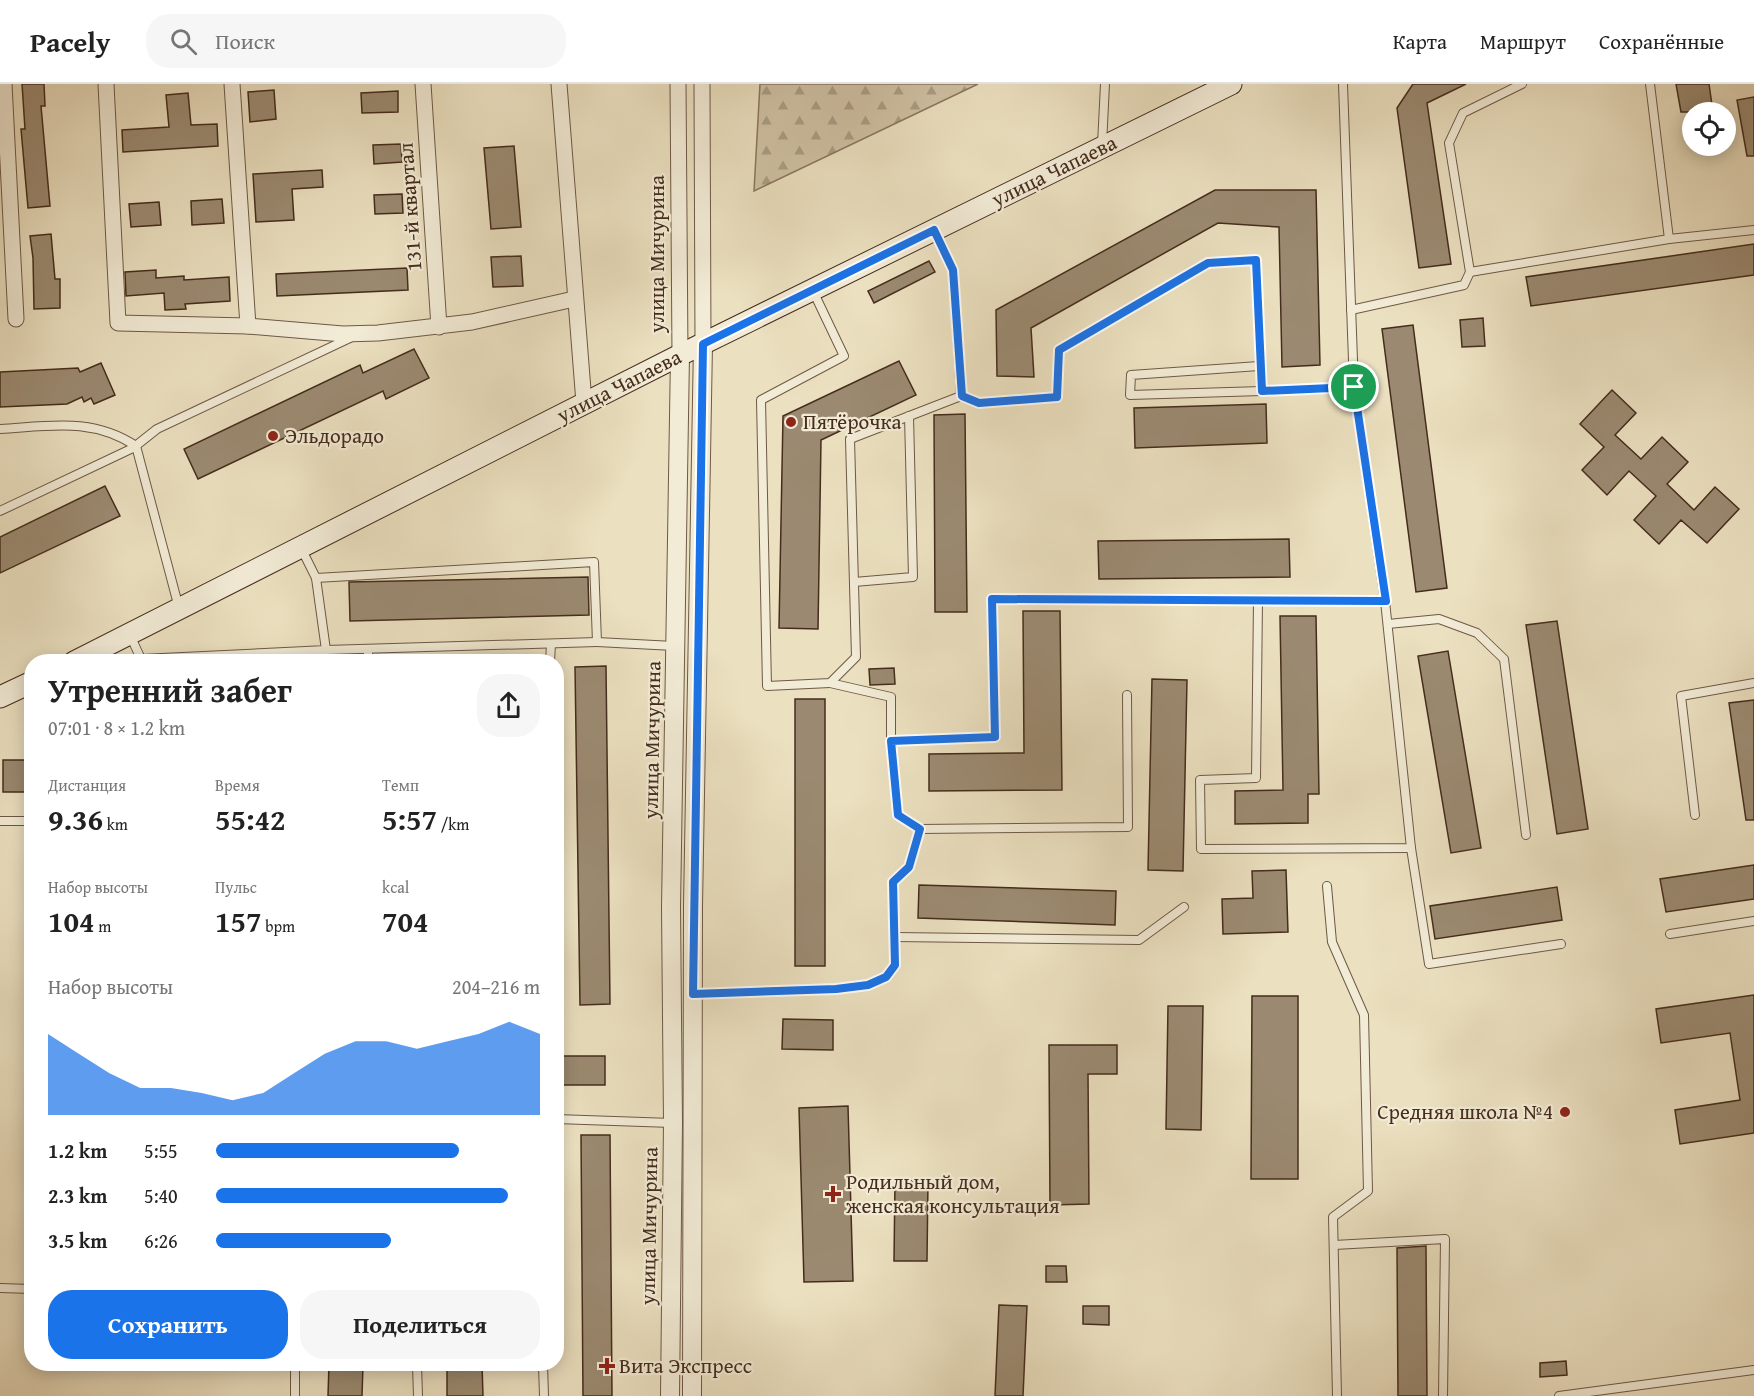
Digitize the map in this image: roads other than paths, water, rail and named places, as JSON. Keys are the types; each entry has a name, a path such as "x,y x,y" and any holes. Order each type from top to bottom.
{"main road":[{"name":"улица Чапаева","path":"91,654 680,355 1231,84"},
{"path":"0,697 24,686"}],"street":[{"path":"4,84 16,319"},
{"path":"106,84 118,323 248,326 357,334 439,327 505,316 574,299"},
{"path":"232,84 248,326"},
{"name":"131-й квартал","path":"423,84 439,327"},
{"path":"559,84 574,299 584,403"},
{"name":"улица Мичурина","path":"670,1396 673,1123 671,906 680,355 678,84"},
{"name":"улица Мичурина","path":"692,1396 693,994 703,344 702,84"}],"lane":[{"path":"1102,147 1105,84"},
{"path":"1343,84 1354,387 1386,601 1411,848 1429,964 1561,944"},
{"path":"1351,309 1464,285 1470,272 1449,143 1463,113 1522,84"},
{"path":"1650,84 1669,239"},
{"path":"934,230 953,270 962,396"},
{"path":"1470,272 1669,239 1754,230"},
{"path":"830,683 856,657 850,439 962,396 979,403 1057,397 1059,350 1208,263 1256,260 1259,366 1262,391"},
{"path":"812,290 844,356 761,400 768,686 830,683 891,697 891,741 898,815 920,829 1128,828 1127,695"},
{"path":"0,512 136,446 157,429 357,334"},
{"path":"1259,366 1131,375 1130,395 1354,387"},
{"path":"854,582 913,577 909,416"},
{"path":"0,429 82,425 110,431 136,446 180,610"},
{"path":"301,547 316,579 326,650"},
{"path":"316,579 594,562 597,642"},
{"path":"891,741 995,737 992,599 1386,601"},
{"path":"1258,600 1256,778 1200,780 1201,849 1411,848"},
{"path":"1388,624 1439,619 1477,633 1504,659 1526,835"},
{"path":"130,635 139,654"},
{"path":"252,654 597,642 676,646"},
{"path":"550,654 551,644"},
{"path":"368,649 368,654"},
{"path":"1695,815 1681,696 1754,683"},
{"path":"0,821 24,821"},
{"path":"693,994 868,985 886,977 895,965 893,882 909,867 920,829"},
{"path":"1327,886 1332,942 1364,1015 1368,1191 1334,1217 1337,1396"},
{"path":"894,938 1139,940 1184,907"},
{"path":"1670,934 1754,921"},
{"path":"564,1119 673,1123"},
{"path":"1334,1245 1445,1239 1443,1396"},
{"path":"0,1288 24,1289"},
{"path":"1558,1396 1754,1370"},
{"path":"295,1371 295,1396"},
{"path":"417,1371 418,1396"},
{"path":"543,1371 544,1396"}],"place":[{"name":"Пятёрочка","path":"791,422"},
{"name":"Эльдорадо","path":"273,436"},
{"name":"Средняя школа №4","path":"1565,1112"},
{"name":"Родильный дом, женская консультация","path":"833,1194"},
{"name":"Вита Экспресс","path":"607,1366"}]}
